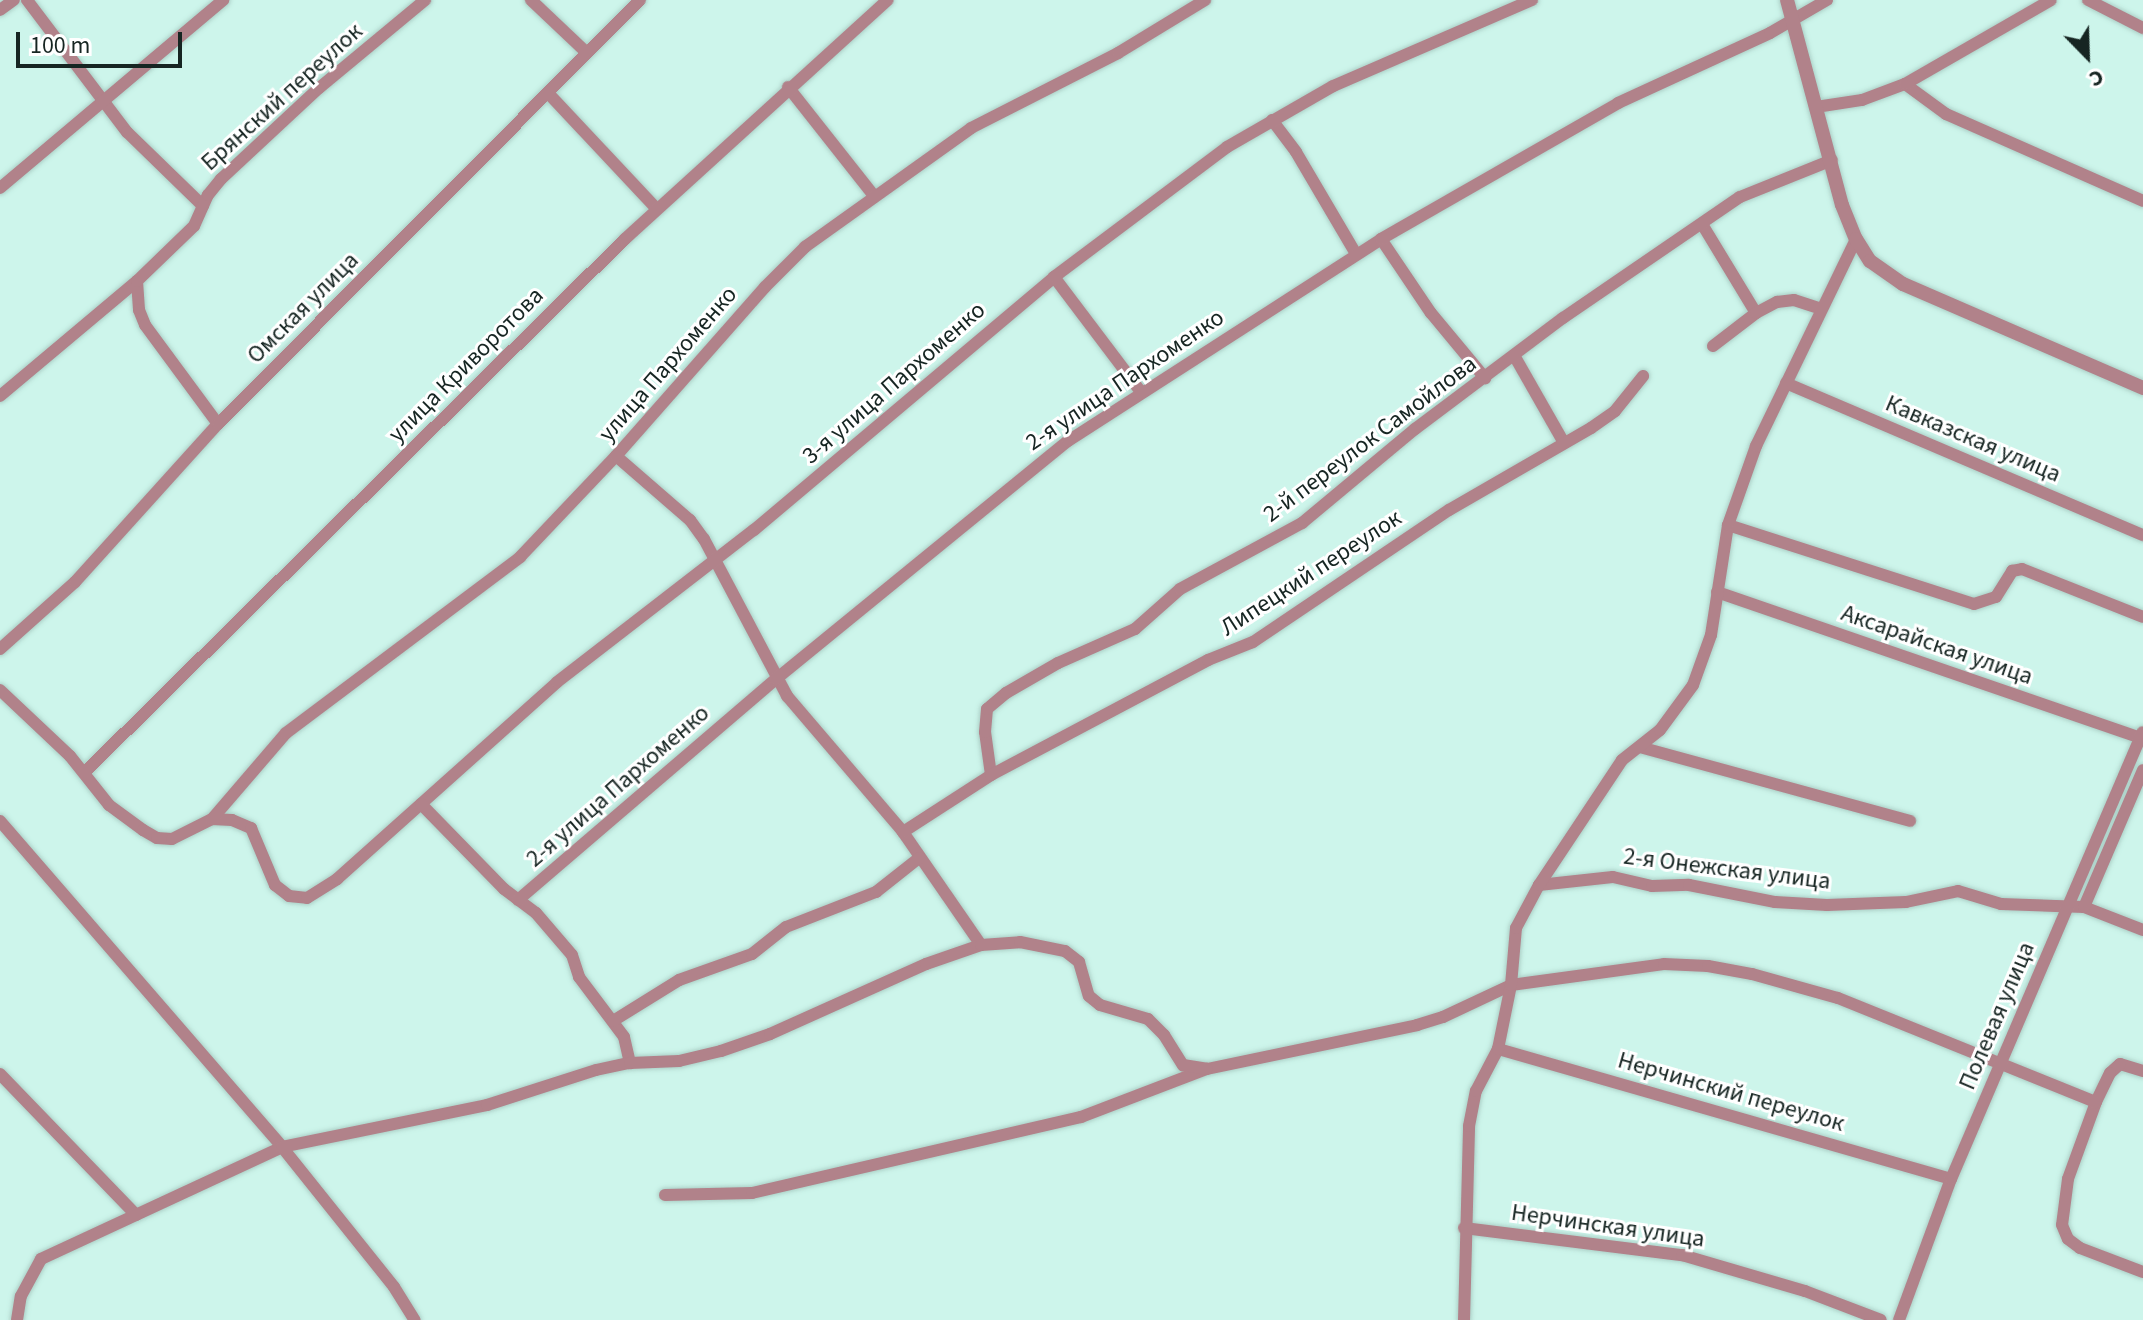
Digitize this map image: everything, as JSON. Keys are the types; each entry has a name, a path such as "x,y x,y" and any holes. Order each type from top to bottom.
{"street":[{"path":"0,10 14,0"},
{"path":"27,0 102,103 150,156 203,206"},
{"path":"0,188 223,0"},
{"name":"Брянский переулок","path":"0,396 137,281 194,226 221,179 319,88 425,0"},
{"path":"531,0 586,52"},
{"name":"Омская улица","path":"0,649 75,582 218,424 640,0"},
{"name":"улица Криворотова","path":"85,772 657,209 788,87 888,0"},
{"name":"улица Пархоменко","path":"212,819 286,733 520,557 805,247 971,128 1118,53 1205,0"},
{"name":"3-я улица Пархоменко","path":"212,819 232,820 251,828 275,885 289,896 307,898 337,879 557,682 884,424 1054,277 1227,147 1333,86 1532,0"},
{"path":"1787,0 1856,239 1870,261 1903,284 2143,388"},
{"name":"2-я улица Пархоменко","path":"518,900 776,679 1068,441 1381,239 1618,103 1793,20 1827,0"},
{"path":"1816,107 1862,100 1905,84 2051,0"},
{"path":"2088,0 2143,28"},
{"path":"1905,84 1920,99 1946,114 2143,201"},
{"path":"788,87 874,196"},
{"path":"548,93 657,209"},
{"path":"1272,120 1296,152 1356,254"},
{"name":"2-й переулок Самойлова","path":"991,775 985,732 987,709 1006,693 1058,663 1135,629 1180,589 1302,523 1415,429 1563,318 1740,197 1832,160"},
{"path":"1702,224 1756,313"},
{"path":"1381,239 1431,313 1485,378"},
{"path":"1465,1319 1464,1228 1469,1126 1476,1091 1498,1049 1511,985 1516,928 1539,885 1622,760 1660,730 1693,685 1711,635 1728,525 1756,446 1856,239"},
{"path":"1054,277 1141,392"},
{"path":"137,281 139,310 145,325 218,424"},
{"path":"1713,346 1756,313 1777,302 1794,300 1822,309"},
{"path":"1515,357 1564,443"},
{"name":"Липецкий переулок","path":"903,832 991,775 1198,665 1253,642 1449,510 1615,411 1643,376"},
{"name":"Кавказская улица","path":"1786,383 2143,535"},
{"path":"616,456 690,520 715,559 776,679 807,722 903,832 981,945"},
{"path":"1728,525 1974,604 1996,597 2012,571 2022,569 2143,617"},
{"name":"Аксарайская улица","path":"1717,592 2142,736"},
{"path":"0,690 85,772 109,805 157,838 172,839 212,819"},
{"name":"Полевая улица","path":"1899,1320 1951,1179 2142,736"},
{"path":"1640,747 1910,821"},
{"path":"2084,907 2143,770"},
{"path":"421,804 518,900 536,913 572,955 579,977 624,1037 630,1063"},
{"path":"0,821 282,1147 403,1297 415,1320"},
{"path":"613,1021 668,985 752,954 786,927 876,892 919,858"},
{"name":"2-я Онежская улица","path":"1539,885 1613,877 1652,886 1689,885 1775,902 1827,905 1906,902 1958,891 2001,904 2084,907 2143,930"},
{"path":"17,1320 21,1296 41,1259 282,1147 487,1105 596,1070 630,1063 679,1061 721,1051 770,1034 926,964 981,945 1020,942 1065,951 1079,962 1089,996 1100,1005 1148,1019 1164,1035 1183,1065 1207,1069"},
{"path":"665,1195 752,1193 1081,1117 1207,1069 1417,1025 1443,1017 1511,985 1664,964 1708,966 1838,998 2096,1102"},
{"name":"Нерчинский переулок","path":"1498,1049 1951,1179"},
{"path":"2143,1071 2120,1064 2110,1073 2068,1179 2062,1225 2068,1239 2080,1248 2143,1272"},
{"path":"0,1074 136,1215"},
{"name":"Нерчинская улица","path":"1464,1228 1682,1255 1805,1291 1881,1320"}]}
